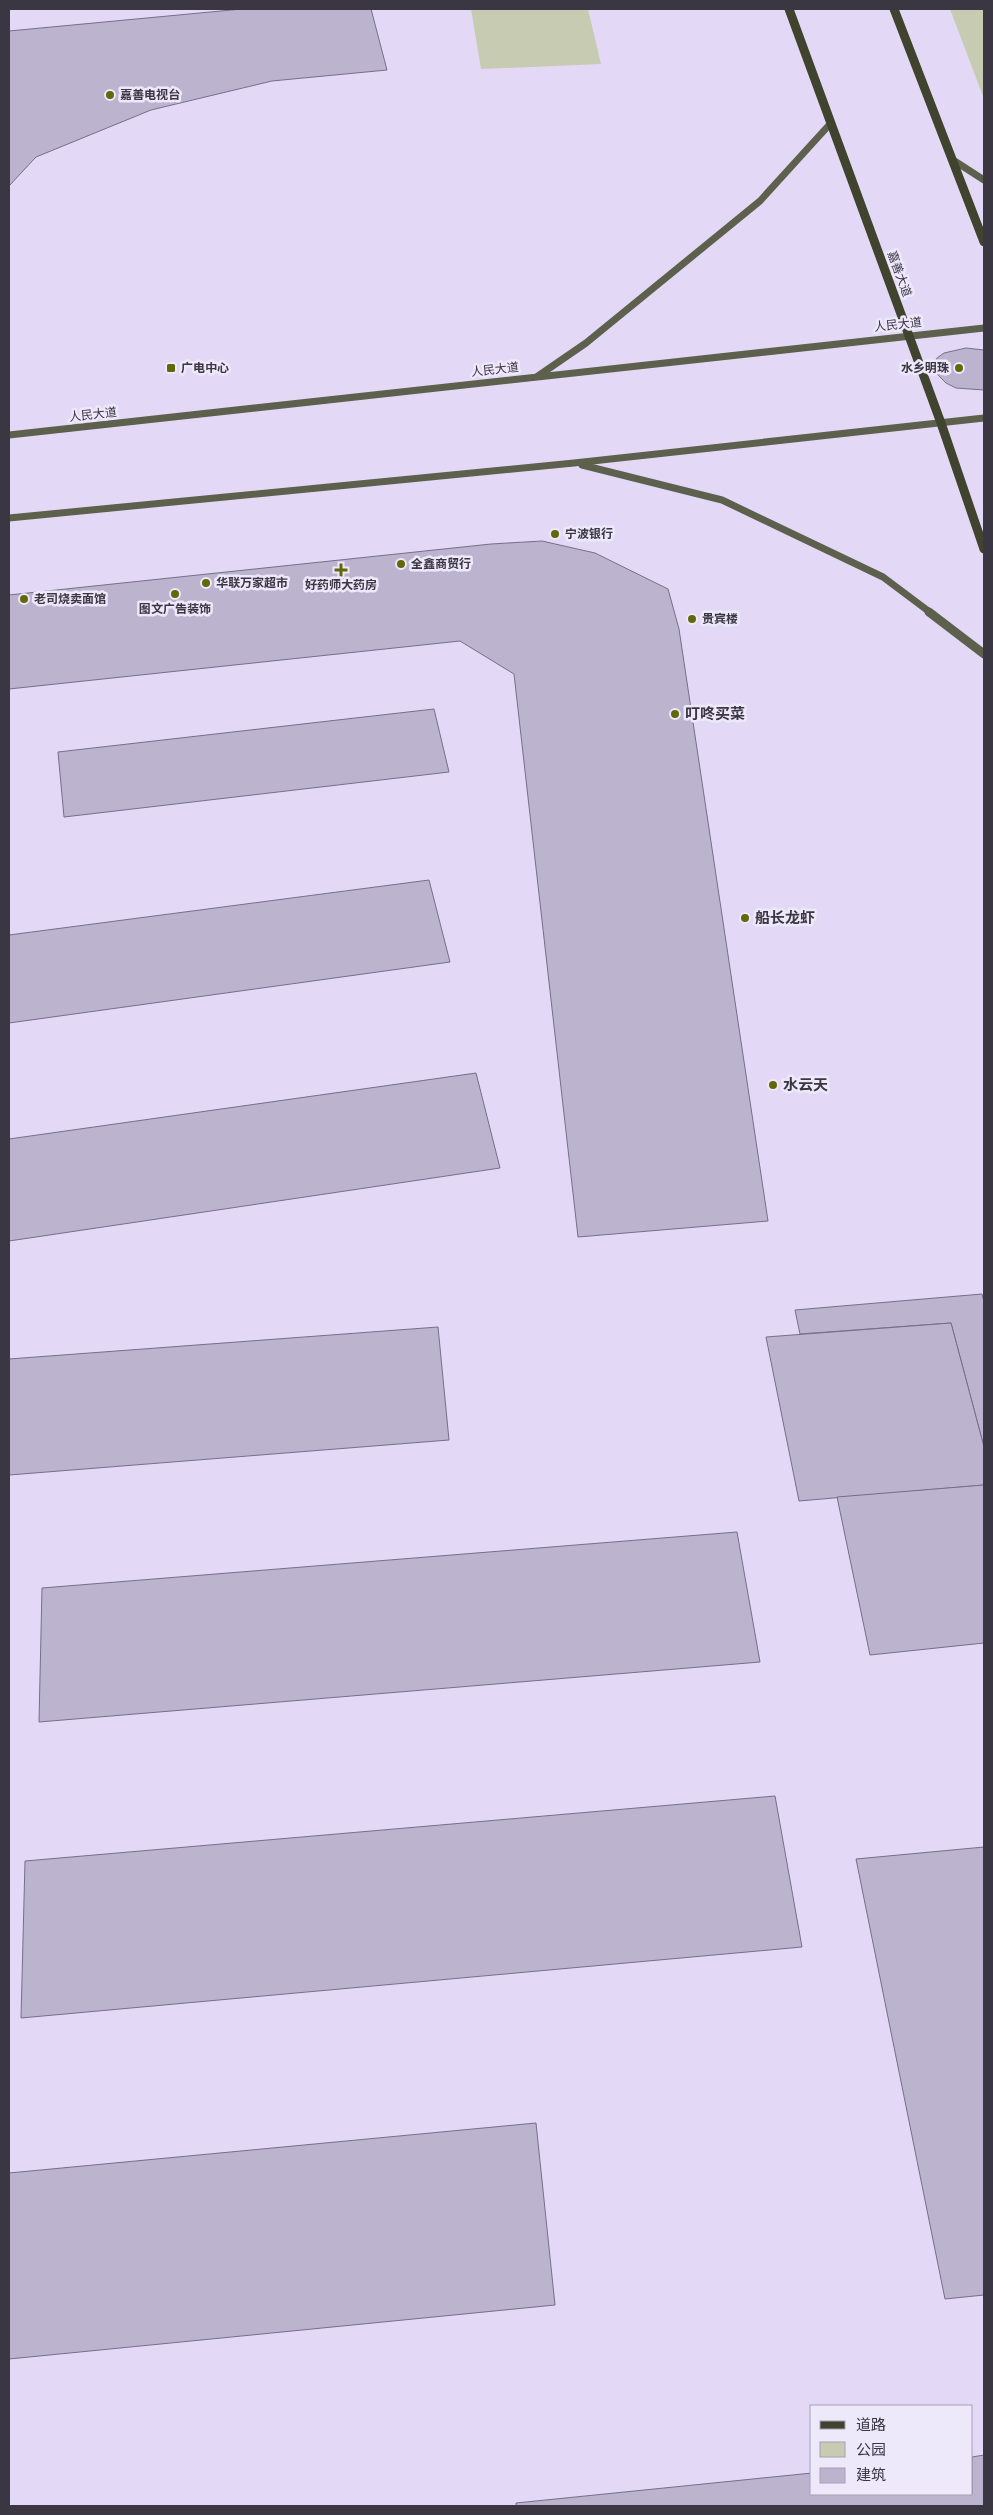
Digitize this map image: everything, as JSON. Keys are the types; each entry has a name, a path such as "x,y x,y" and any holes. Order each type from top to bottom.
{"main road":[{"name":"嘉善大道","path":"789,9 941,423 984,549"},
{"path":"894,9 984,242"},
{"path":"537,376 586,344 760,201 830,124"},
{"path":"953,160 984,180"},
{"name":"人民大道","path":"9,436 537,376 984,328"},
{"path":"9,518 574,463 984,418"},
{"path":"574,463 722,500 883,577 984,654"}],"green space":[{"path":"471,9 588,9 601,64 481,69"},
{"path":"950,9 984,9 984,99"}],"building":[{"name":"嘉善电视台","path":"242,9 371,9 387,70 272,81 151,110 36,157 9,186 9,31"},
{"name":"水乡明珠","path":"966,348 984,350 984,390 956,388 946,383 934,371 934,364 937,358 944,353"},
{"path":"542,541 595,553 668,589 679,629 768,1221 578,1237 514,674 460,641 9,689 9,595 491,544"},
{"path":"434,709 449,772 64,817 58,752"},
{"path":"429,880 450,962 9,1023 9,935"},
{"path":"476,1073 500,1168 9,1241 9,1139"},
{"path":"982,1294 984,1302 984,1447 951,1323 800,1334 795,1310"},
{"path":"951,1323 984,1447 984,1485 799,1501 766,1337"},
{"path":"438,1327 449,1440 9,1475 9,1359"},
{"path":"984,1485 984,1643 870,1655 837,1497"},
{"path":"737,1532 760,1662 39,1722 42,1588"},
{"path":"775,1796 802,1947 21,2018 25,1861"},
{"path":"984,1847 984,2295 945,2299 856,1859"},
{"path":"536,2123 555,2305 9,2359 9,2173"},
{"path":"984,2455 984,2506 516,2506 516,2503 810,2473 810,2495 973,2495 973,2457"}],"place":[{"name":"嘉善电视台","path":"110,95"},
{"name":"广电中心","path":"171,368"},
{"name":"水乡明珠","path":"959,368"},
{"name":"宁波银行","path":"555,534"},
{"name":"全鑫商贸行","path":"401,564"},
{"name":"好药师大药房","path":"341,570"},
{"name":"华联万家超市","path":"206,583"},
{"name":"图文广告装饰","path":"175,594"},
{"name":"老司烧卖面馆","path":"24,599"},
{"name":"贵宾楼","path":"692,619"},
{"name":"叮咚买菜","path":"675,714"},
{"name":"船长龙虾","path":"745,918"},
{"name":"水云天","path":"773,1085"}]}
